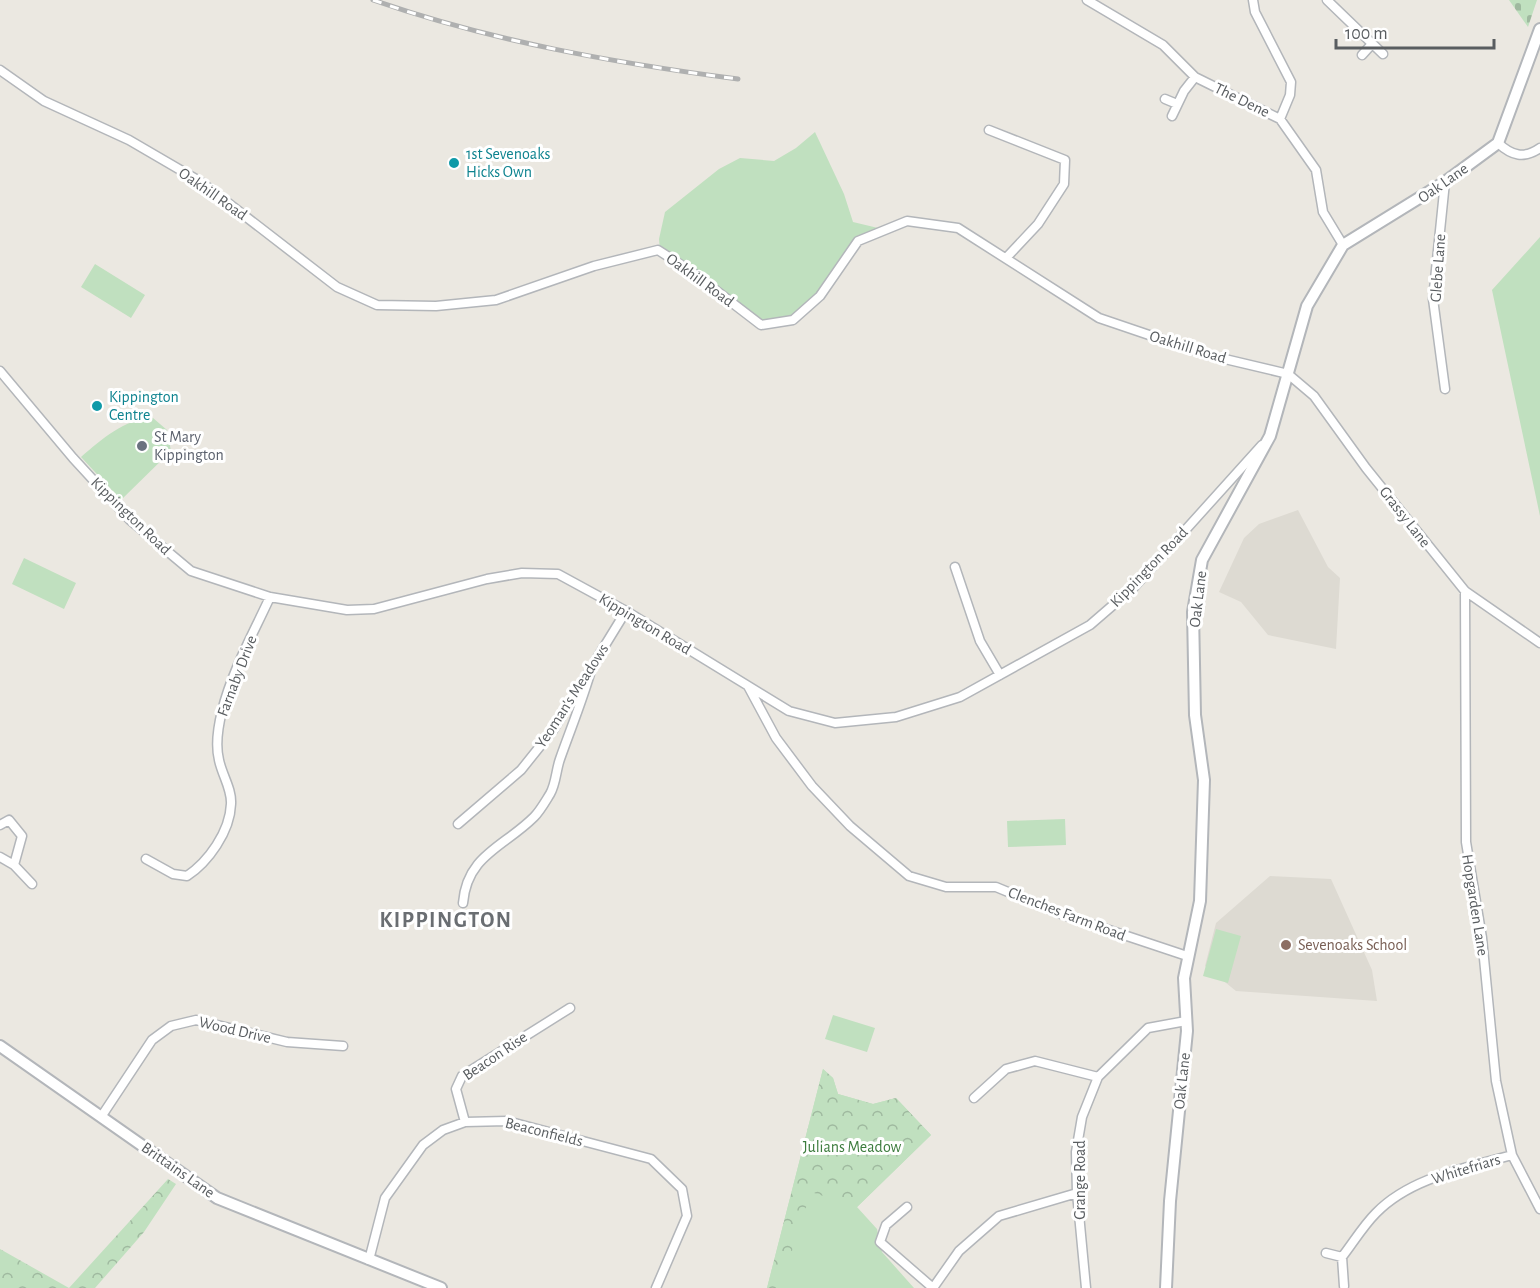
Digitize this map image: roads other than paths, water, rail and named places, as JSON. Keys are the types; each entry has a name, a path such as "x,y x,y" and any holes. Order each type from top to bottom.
{"street":[{"name":"The Dene","path":"1087,0 1163,45 1195,77 1280,118 1316,170 1323,212 1343,245"},
{"path":"1253,0 1255,12 1291,82 1290,94 1280,118"},
{"path":"1327,0 1383,54"},
{"path":"1540,29 1498,143 1514,155 1525,155 1540,148"},
{"path":"1362,55 1372,44"},
{"name":"Oakhill Road","path":"0,70 44,101 129,140 201,182 337,287 377,305 436,306 496,300 594,266 658,250 692,272 761,325 793,320 820,296 858,241 907,221 958,228 1007,257 1099,318 1208,355 1288,374"},
{"path":"1172,116 1195,77"},
{"path":"1165,99 1177,104"},
{"path":"989,130 1065,160 1064,184 1038,224 1007,257"},
{"name":"Oak Lane","path":"1166,1288 1170,1200 1186,1021 1184,978 1200,901 1204,780 1195,715 1192,612 1202,560 1270,436 1307,306 1343,245 1445,182 1498,143"},
{"name":"Glebe Lane","path":"1445,182 1433,299 1445,389"},
{"name":"Kippington Road","path":"0,371 73,458 130,520 160,548 191,571 270,597 347,610 374,609 487,579 522,573 558,574 626,611 789,711 835,723 907,713 960,697 1090,625 1134,587 1270,436"},
{"name":"Grassy Lane","path":"1288,374 1314,396 1366,468 1465,591 1540,643"},
{"path":"955,567 980,641 1000,675"},
{"name":"Hopgarden Lane","path":"1465,591 1466,842 1482,938 1496,1081 1512,1155 1540,1209"},
{"name":"Farnaby Drive","path":"146,859 173,874 187,876 202,866 226,824 231,804 219,759 219,726 240,660 270,597"},
{"name":"Yeoman's Meadows","path":"458,824 521,770 553,730 626,611"},
{"path":"463,903 470,875 486,855 535,816 552,791 559,760 581,708 592,667"},
{"name":"Clenches Farm Road","path":"748,686 776,738 812,786 850,826 909,876 946,887 996,887 1061,914 1187,956"},
{"path":"0,825 9,820 22,836 14,865"},
{"path":"0,857 14,865 32,884"},
{"name":"Beacon Rise","path":"465,1122 456,1089 462,1076 570,1008"},
{"name":"Wood Drive","path":"101,1117 152,1040 171,1026 196,1020 287,1042 343,1046"},
{"name":"Grange Road","path":"1086,1288 1077,1194 1079,1136 1082,1118 1098,1077 1148,1028 1186,1021"},
{"name":"Brittains Lane","path":"0,1046 217,1198 441,1288"},
{"path":"974,1098 1006,1069 1035,1061 1098,1077"},
{"name":"Beaconfields","path":"369,1260 385,1198 408,1162 432,1137 465,1122 507,1121 651,1159 682,1189 687,1216 656,1288"},
{"name":"Whitefriars","path":"1342,1257 1376,1213 1392,1199 1431,1179 1512,1155"},
{"path":"907,1207 886,1225 880,1242 933,1288 959,1251 999,1216 1077,1194"},
{"path":"1326,1253 1342,1257 1344,1286"}],"railway":[{"path":"373,0 417,15 553,49 646,66 738,79"}],"place":[{"name":"1st Sevenoaks Hicks Own","path":"454,163"},
{"name":"Kippington Centre","path":"97,406"},
{"name":"St Mary Kippington","path":"142,446"},
{"name":"Sevenoaks School","path":"1286,945"}],"district":[{"name":"KIPPINGTON","path":"446,920"}],"park label":[{"name":"Julians Meadow","path":"852,1147"}]}
